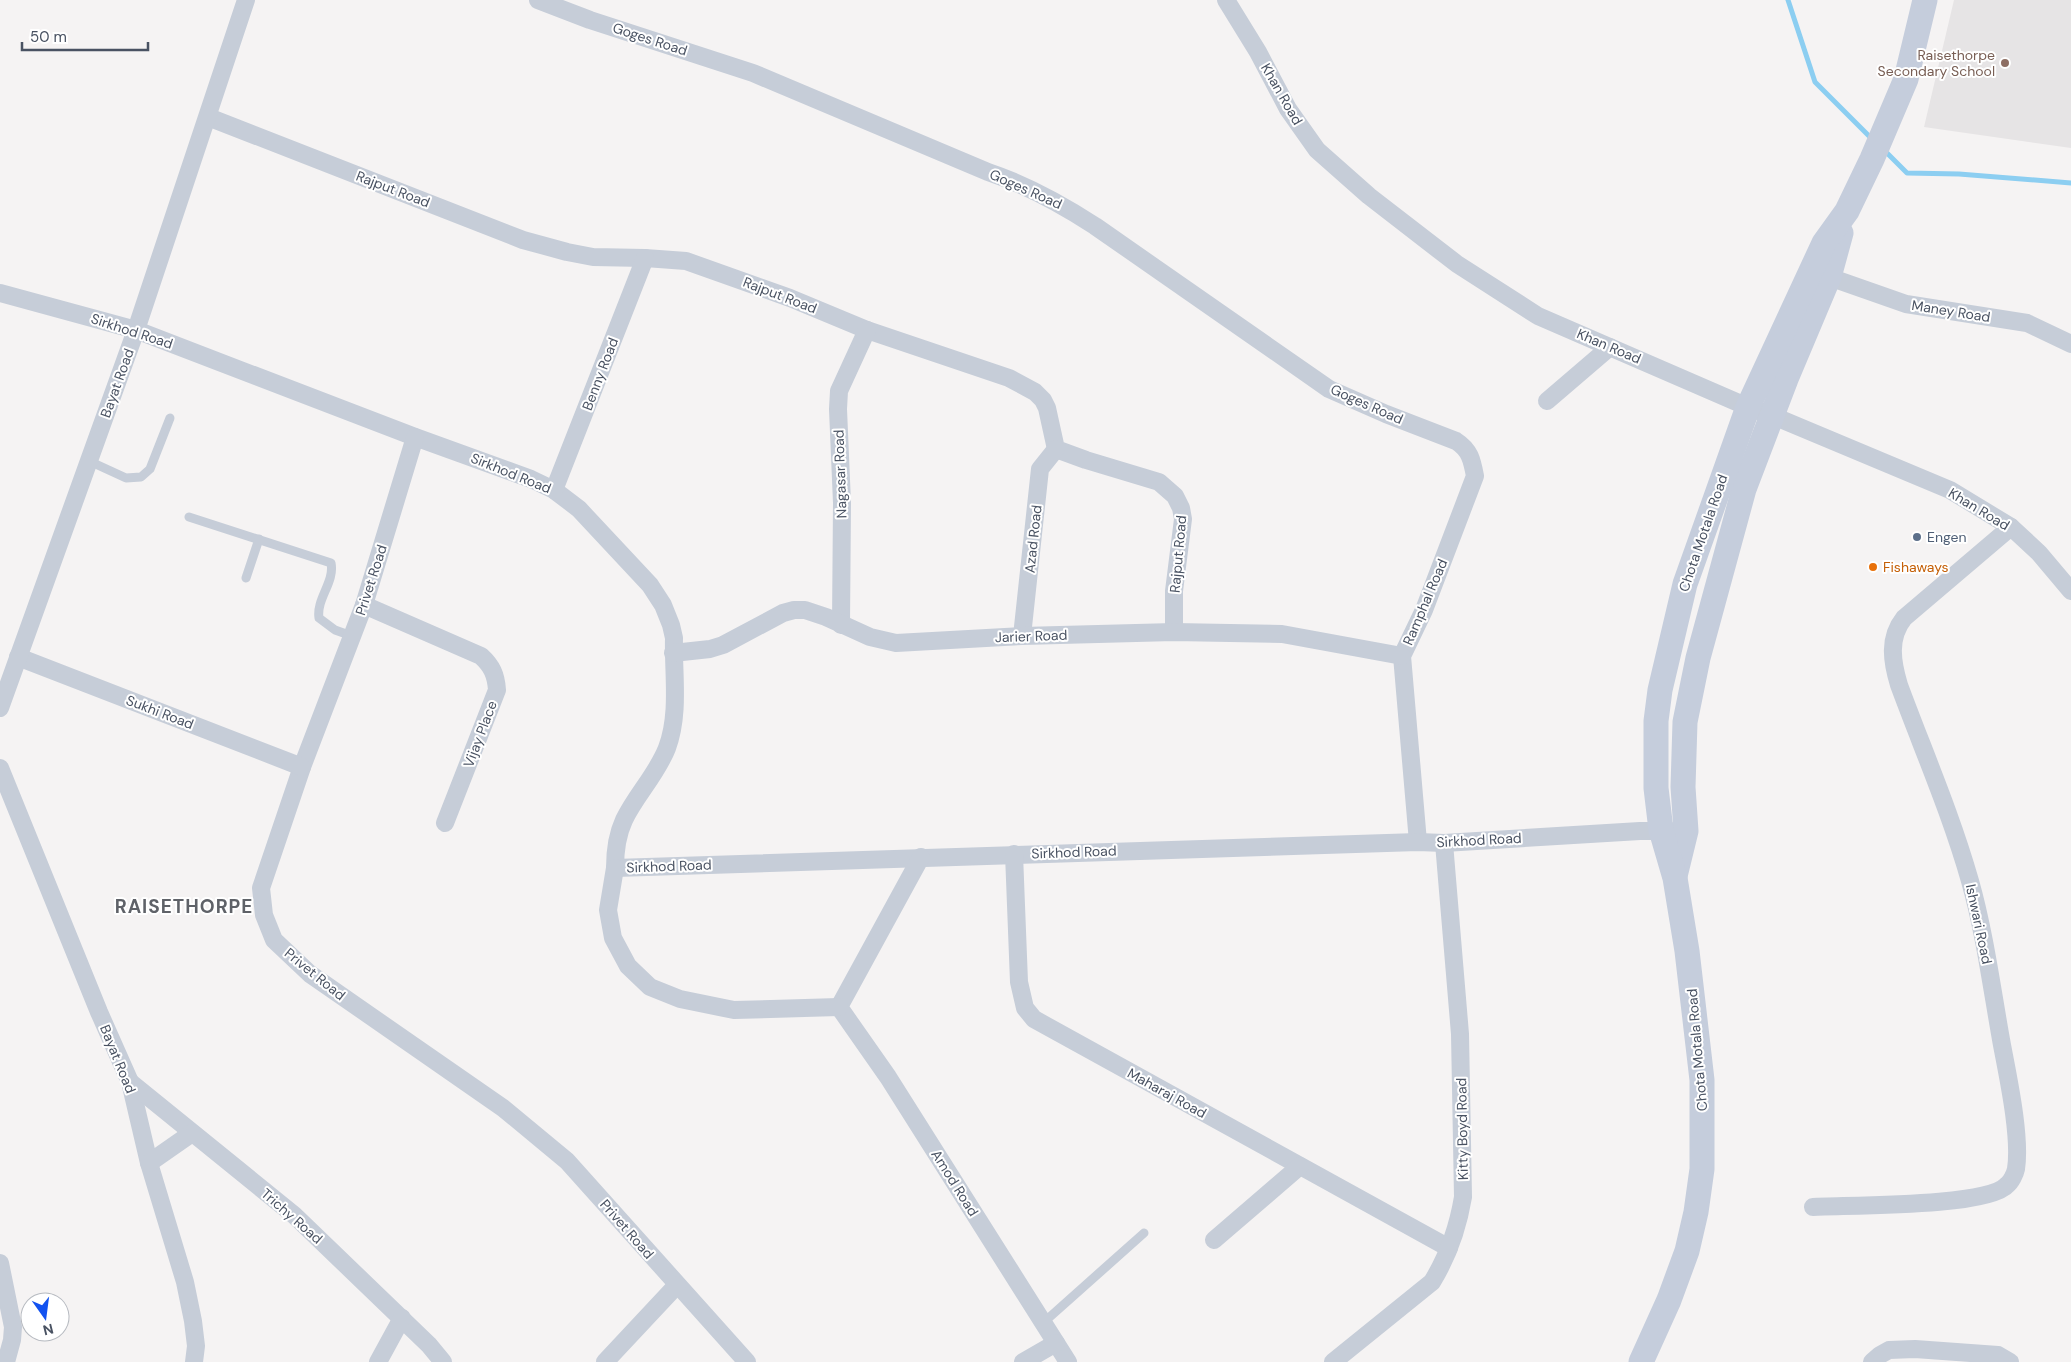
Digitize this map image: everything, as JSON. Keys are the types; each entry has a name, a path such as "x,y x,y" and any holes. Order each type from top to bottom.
{"street":[{"name":"Bayat Road","path":"0,708 136,330 246,0"},
{"name":"Goges Road","path":"538,0 590,20 753,72 988,172 1016,182 1064,206 1095,226 1329,388 1386,414 1456,441 1468,450 1470,456"},
{"name":"Khan Road","path":"1226,0 1258,52 1288,110 1317,150 1346,176 1465,269 1538,316 1748,407 1950,490 2011,527 2039,553 2071,591"},
{"name":"Chota Motala Road","path":"1641,1362 1670,1300 1687,1251 1696,1212 1702,1169 1702,1080 1687,951 1675,878 1661,830 1656,788 1656,721 1660,690 1685,584 1748,407 1824,244 1847,211 1872,159 1906,78 1925,0"},
{"name":"Rajput Road","path":"208,117 523,240 593,257 686,261 790,298 866,330 1009,378 1035,392 1043,400 1047,408 1056,449 1158,482 1175,496 1181,508 1183,519 1174,590 1174,632"},
{"name":"Chota Motala Road","path":"1675,878 1686,831 1683,787 1685,722 1698,658 1744,489 1786,379 1829,277 1847,211"},
{"name":"Benny Road","path":"554,490 645,258"},
{"name":"Maney Road","path":"1829,277 1906,304 2027,323 2071,344"},
{"name":"Sirkhod Road","path":"0,293 136,330 415,437 531,479 554,490 579,509 650,585 663,606 671,625 674,725 666,749 648,784 624,820 616,849 614,868 1014,854 1418,842 1444,843 1661,830 1686,831"},
{"name":"Nagasar Road","path":"841,625 842,503 839,391 866,330"},
{"path":"1547,401 1610,347"},
{"name":"Privet Road","path":"415,437 364,605 302,767 261,888 264,915 274,940 310,974 503,1108 567,1161 747,1362"},
{"name":"Azad Road","path":"1022,636 1040,469 1056,449"},
{"name":"Ramphal Road","path":"1418,842 1402,656 1424,610 1475,476 1470,456"},
{"name":"Ishwari Road","path":"1813,1206 1959,1200 1987,1195 2004,1188 2008,1185 2016,1170 2010,1087 1970,882 1956,835 1899,685 1893,666 1892,650 1897,627 1904,618 2011,527"},
{"name":"Vijay Place","path":"364,605 481,656 495,672 497,690 445,823"},
{"name":"Jarier Road","path":"673,653 710,649 723,645 783,613 794,610 815,613 870,637 896,644 1022,636 1174,632 1282,634 1402,656"},
{"name":"Sukhi Road","path":"18,656 302,767"},
{"name":"Bayat Road","path":"0,768 84,976 130,1082 149,1163 185,1282 194,1321 196,1346 194,1362"},
{"name":"Kitty Boyd Road","path":"1333,1362 1432,1282 1443,1265 1459,1220 1463,1197 1460,1034 1444,843"},
{"name":"Maharaj Road","path":"1014,854 1016,959 1025,1008 1034,1019 1449,1248"},
{"path":"614,868 608,910 613,938 628,966 650,987 680,999 734,1010 839,1007 921,857"},
{"name":"Amod Road","path":"839,1007 888,1077 1068,1362"},
{"name":"Trichy Road","path":"130,1082 294,1215 402,1318 443,1362"},
{"path":"149,1163 192,1133"},
{"path":"1214,1240 1300,1166"},
{"path":"0,1262 12,1327 12,1340 6,1362"},
{"path":"605,1362 677,1286"},
{"path":"378,1362 402,1318"},
{"path":"1023,1362 1056,1343"},
{"path":"1872,1362 1889,1350 1915,1349 1998,1355 2010,1362"}],"lane":[{"path":"89,461 126,478 141,477 150,469 170,418"},
{"path":"189,517 331,563 332,570 320,606 319,618 336,630 352,636"},
{"path":"246,578 259,539"},
{"path":"1044,1323 1144,1233"}],"shaded area":[{"name":"Raisethorpe Secondary School","path":"1954,0 2071,0 2071,148 1924,127"}],"waterway":[{"path":"1788,0 1815,82 1872,139"},
{"path":"1884,150 1907,173 1959,174 2071,183"}],"place":[{"name":"Raisethorpe Secondary School","path":"2005,63"},
{"name":"Engen","path":"1917,537"},
{"name":"Fishaways","path":"1873,567"}],"district":[{"name":"RAISETHORPE","path":"184,906"}]}
